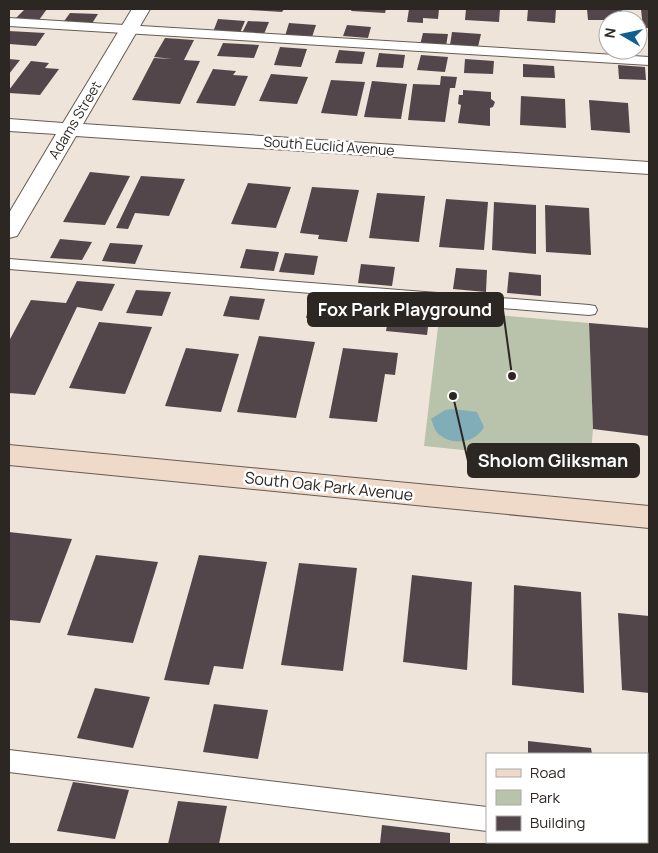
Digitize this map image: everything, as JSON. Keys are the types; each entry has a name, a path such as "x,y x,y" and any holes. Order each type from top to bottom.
{"street":[{"name":"Adams Street","path":"9,231 141,9"},
{"name":"South Euclid Avenue","path":"9,125 649,168"},
{"name":"South Oak Park Avenue","path":"9,455 649,517"}],"lane":[{"path":"9,22 649,61"},
{"path":"9,264 589,310"},
{"path":"9,761 486,819"}],"green space":[{"path":"440,310 589,323 593,429 590,463 424,446"}],"water":[{"path":"445,410 477,412 484,427 476,436 465,441 459,442 447,439 439,434 431,419"}],"building":[{"path":"25,9 47,9 39,20 16,18"},
{"path":"249,9 284,9 282,12"},
{"path":"352,9 386,9 385,13 351,11"},
{"path":"409,9 439,9 438,19 423,18 423,23 407,22"},
{"path":"466,9 500,9 499,22 465,20"},
{"path":"528,9 556,9 555,23 527,21"},
{"path":"587,9 622,9 598,10 598,20 588,20"},
{"path":"649,9 649,28 648,10 641,10"},
{"path":"70,13 98,14 91,25 62,24"},
{"path":"218,19 245,21 240,33 213,32"},
{"path":"248,21 269,22 264,34 242,33"},
{"path":"289,23 316,25 312,37 285,36"},
{"path":"347,25 371,27 368,38 343,36"},
{"path":"9,31 45,33 36,46 9,44"},
{"path":"452,32 481,34 478,47 450,45"},
{"path":"423,33 448,34 446,46 420,45"},
{"path":"165,38 194,40 184,60 200,61 180,104 132,100 154,58 172,59 154,57"},
{"path":"223,43 259,45 254,58 217,56"},
{"path":"280,47 307,49 301,67 274,65"},
{"path":"339,50 365,52 362,64 335,63"},
{"path":"379,53 405,55 403,68 376,67"},
{"path":"421,55 448,57 445,72 417,70"},
{"path":"9,59 20,60 9,74"},
{"path":"465,59 494,61 493,74 464,73"},
{"path":"31,61 49,63 45,68 59,69 40,95 9,93 9,90"},
{"path":"523,64 554,66 555,78 523,77"},
{"path":"618,65 645,67 646,80 619,79"},
{"path":"213,69 236,71 233,75 248,76 235,106 196,103"},
{"path":"271,74 308,77 297,104 259,101"},
{"path":"441,76 457,77 455,88 450,88 445,122 408,120 413,84 440,85"},
{"path":"331,80 365,82 357,116 321,113"},
{"path":"372,81 407,84 401,119 364,117"},
{"path":"463,90 491,92 491,99 495,102 493,107 490,108 490,126 458,123 461,105 458,104 459,95 463,95"},
{"path":"521,96 565,99 566,128 520,125"},
{"path":"589,100 628,103 630,133 591,130"},
{"path":"90,172 130,176 105,225 63,222"},
{"path":"141,176 185,179 169,216 135,213 128,229 116,228"},
{"path":"248,183 291,187 276,228 231,224"},
{"path":"312,187 359,190 347,242 318,239 319,235 300,233"},
{"path":"377,193 425,196 419,242 369,238"},
{"path":"446,199 488,202 484,250 439,247"},
{"path":"494,202 536,205 536,254 492,250"},
{"path":"545,205 589,208 591,255 546,252"},
{"path":"60,239 92,242 82,260 50,258"},
{"path":"110,243 143,245 135,264 102,261"},
{"path":"246,249 279,252 274,271 240,268"},
{"path":"285,253 318,256 314,275 279,272"},
{"path":"361,264 395,267 392,286 358,283"},
{"path":"456,268 487,270 486,292 453,289"},
{"path":"509,272 541,275 541,296 507,293"},
{"path":"77,281 115,284 102,311 77,307 35,395 9,393 9,341 31,300 66,303"},
{"path":"136,290 171,292 162,316 126,313"},
{"path":"230,296 265,299 259,320 223,316"},
{"path":"311,298 346,301 341,321 306,318"},
{"path":"390,306 430,310 427,335 386,331"},
{"path":"99,322 152,327 125,394 69,388"},
{"path":"589,323 649,328 649,436 593,429"},
{"path":"259,336 315,342 296,418 237,412"},
{"path":"186,348 239,354 221,412 165,406"},
{"path":"343,348 398,353 395,375 385,374 377,422 329,418"},
{"path":"9,532 72,539 40,623 9,620"},
{"path":"96,555 158,562 133,643 67,635"},
{"path":"199,555 267,562 243,669 214,666 209,685 164,680"},
{"path":"299,563 357,568 343,671 281,665"},
{"path":"412,575 472,582 467,670 403,662"},
{"path":"514,585 581,592 584,693 512,685"},
{"path":"618,613 649,616 649,693 622,690"},
{"path":"95,688 150,697 133,748 77,738"},
{"path":"214,704 268,710 258,759 203,752"},
{"path":"528,741 591,748 592,753 528,753"},
{"path":"73,782 129,790 115,839 57,831"},
{"path":"178,801 227,806 219,844 168,844"},
{"path":"382,825 450,833 450,844 380,844"}],"place":[{"name":"Fox Park Playground","path":"512,376"},
{"name":"Sholom Gliksman","path":"453,396"}]}
